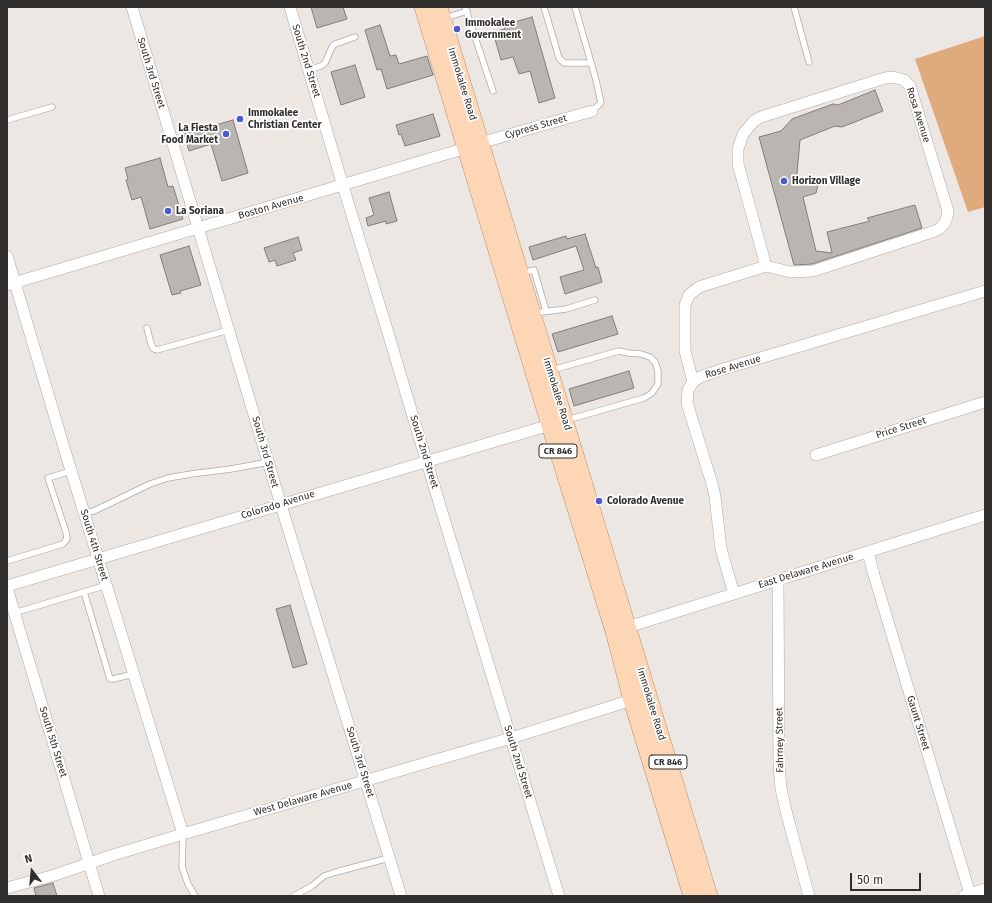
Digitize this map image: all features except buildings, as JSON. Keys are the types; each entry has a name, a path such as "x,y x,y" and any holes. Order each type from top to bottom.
{"main road":[{"name":"Immokalee Road","path":"434,12 473,146 621,629 692,896"},
{"name":"Immokalee Road","path":"473,146 520,274 539,312 550,371 557,423"},
{"name":"Immokalee Road","path":"640,697 709,896"}],"street":[{"name":"South 3rd Street","path":"132,7 281,504 401,896"},
{"name":"South 2nd Street","path":"290,7 342,186 559,896"},
{"name":"Rosa Avenue","path":"892,77 904,80 910,86 948,210 944,224 939,229 932,232 812,271 790,272 766,266 738,164 738,149 743,134 754,121 761,117 885,78 892,77"},
{"name":"Cypress Street","path":"473,146 592,111"},
{"name":"Boston Avenue","path":"11,284 473,146"},
{"name":"South 4th Street","path":"7,256 11,284 72,471 183,834"},
{"path":"693,382 685,351 685,305 689,294 698,287 766,266"},
{"name":"Rose Avenue","path":"734,594 721,549 713,487 687,403 688,390 693,382 700,377 720,370 985,291"},
{"name":"Price Street","path":"816,455 985,402"},
{"name":"Colorado Avenue","path":"7,587 281,504 557,423"},
{"name":"East Delaware Avenue","path":"621,629 985,516"},
{"name":"Gaunt Street","path":"868,552 967,895"},
{"name":"Fahrney Street","path":"778,580 779,764 781,790 786,815 809,896"},
{"name":"South 5th Street","path":"7,587 99,896"},
{"name":"West Delaware Avenue","path":"10,889 183,834 511,738 640,697"},
{"path":"967,895 985,889"}],"lane":[{"path":"544,7 559,58 564,63 591,62"},
{"path":"575,7 601,103 592,111"},
{"path":"794,7 809,62"},
{"path":"434,12 466,9 493,91"},
{"path":"308,70 321,66 325,63 332,47 335,44 355,37"},
{"path":"7,120 52,107"},
{"path":"539,312 566,309 595,300"},
{"path":"147,328 152,347 157,350 229,330"},
{"path":"550,371 619,351 628,354 641,354 650,357 658,371 658,384 652,393 644,398 557,423"},
{"path":"85,513 94,511 150,484 168,478 231,470 269,462"},
{"path":"7,561 63,544 67,539 48,478 72,471"},
{"path":"14,613 107,586"},
{"path":"84,592 110,679 134,674"},
{"path":"183,834 182,867 188,884 195,896"},
{"path":"294,896 312,886 324,876 389,858"}],"shaded area":[{"path":"985,36 985,207 968,212 915,59"}],"place":[{"name":"Immokalee Government","path":"457,29"},
{"name":"Immokalee Christian Center","path":"240,119"},
{"name":"La Fiesta Food Market","path":"226,134"},
{"name":"Horizon Village","path":"784,181"},
{"name":"La Soriana","path":"168,211"},
{"name":"Colorado Avenue","path":"599,501"}]}
